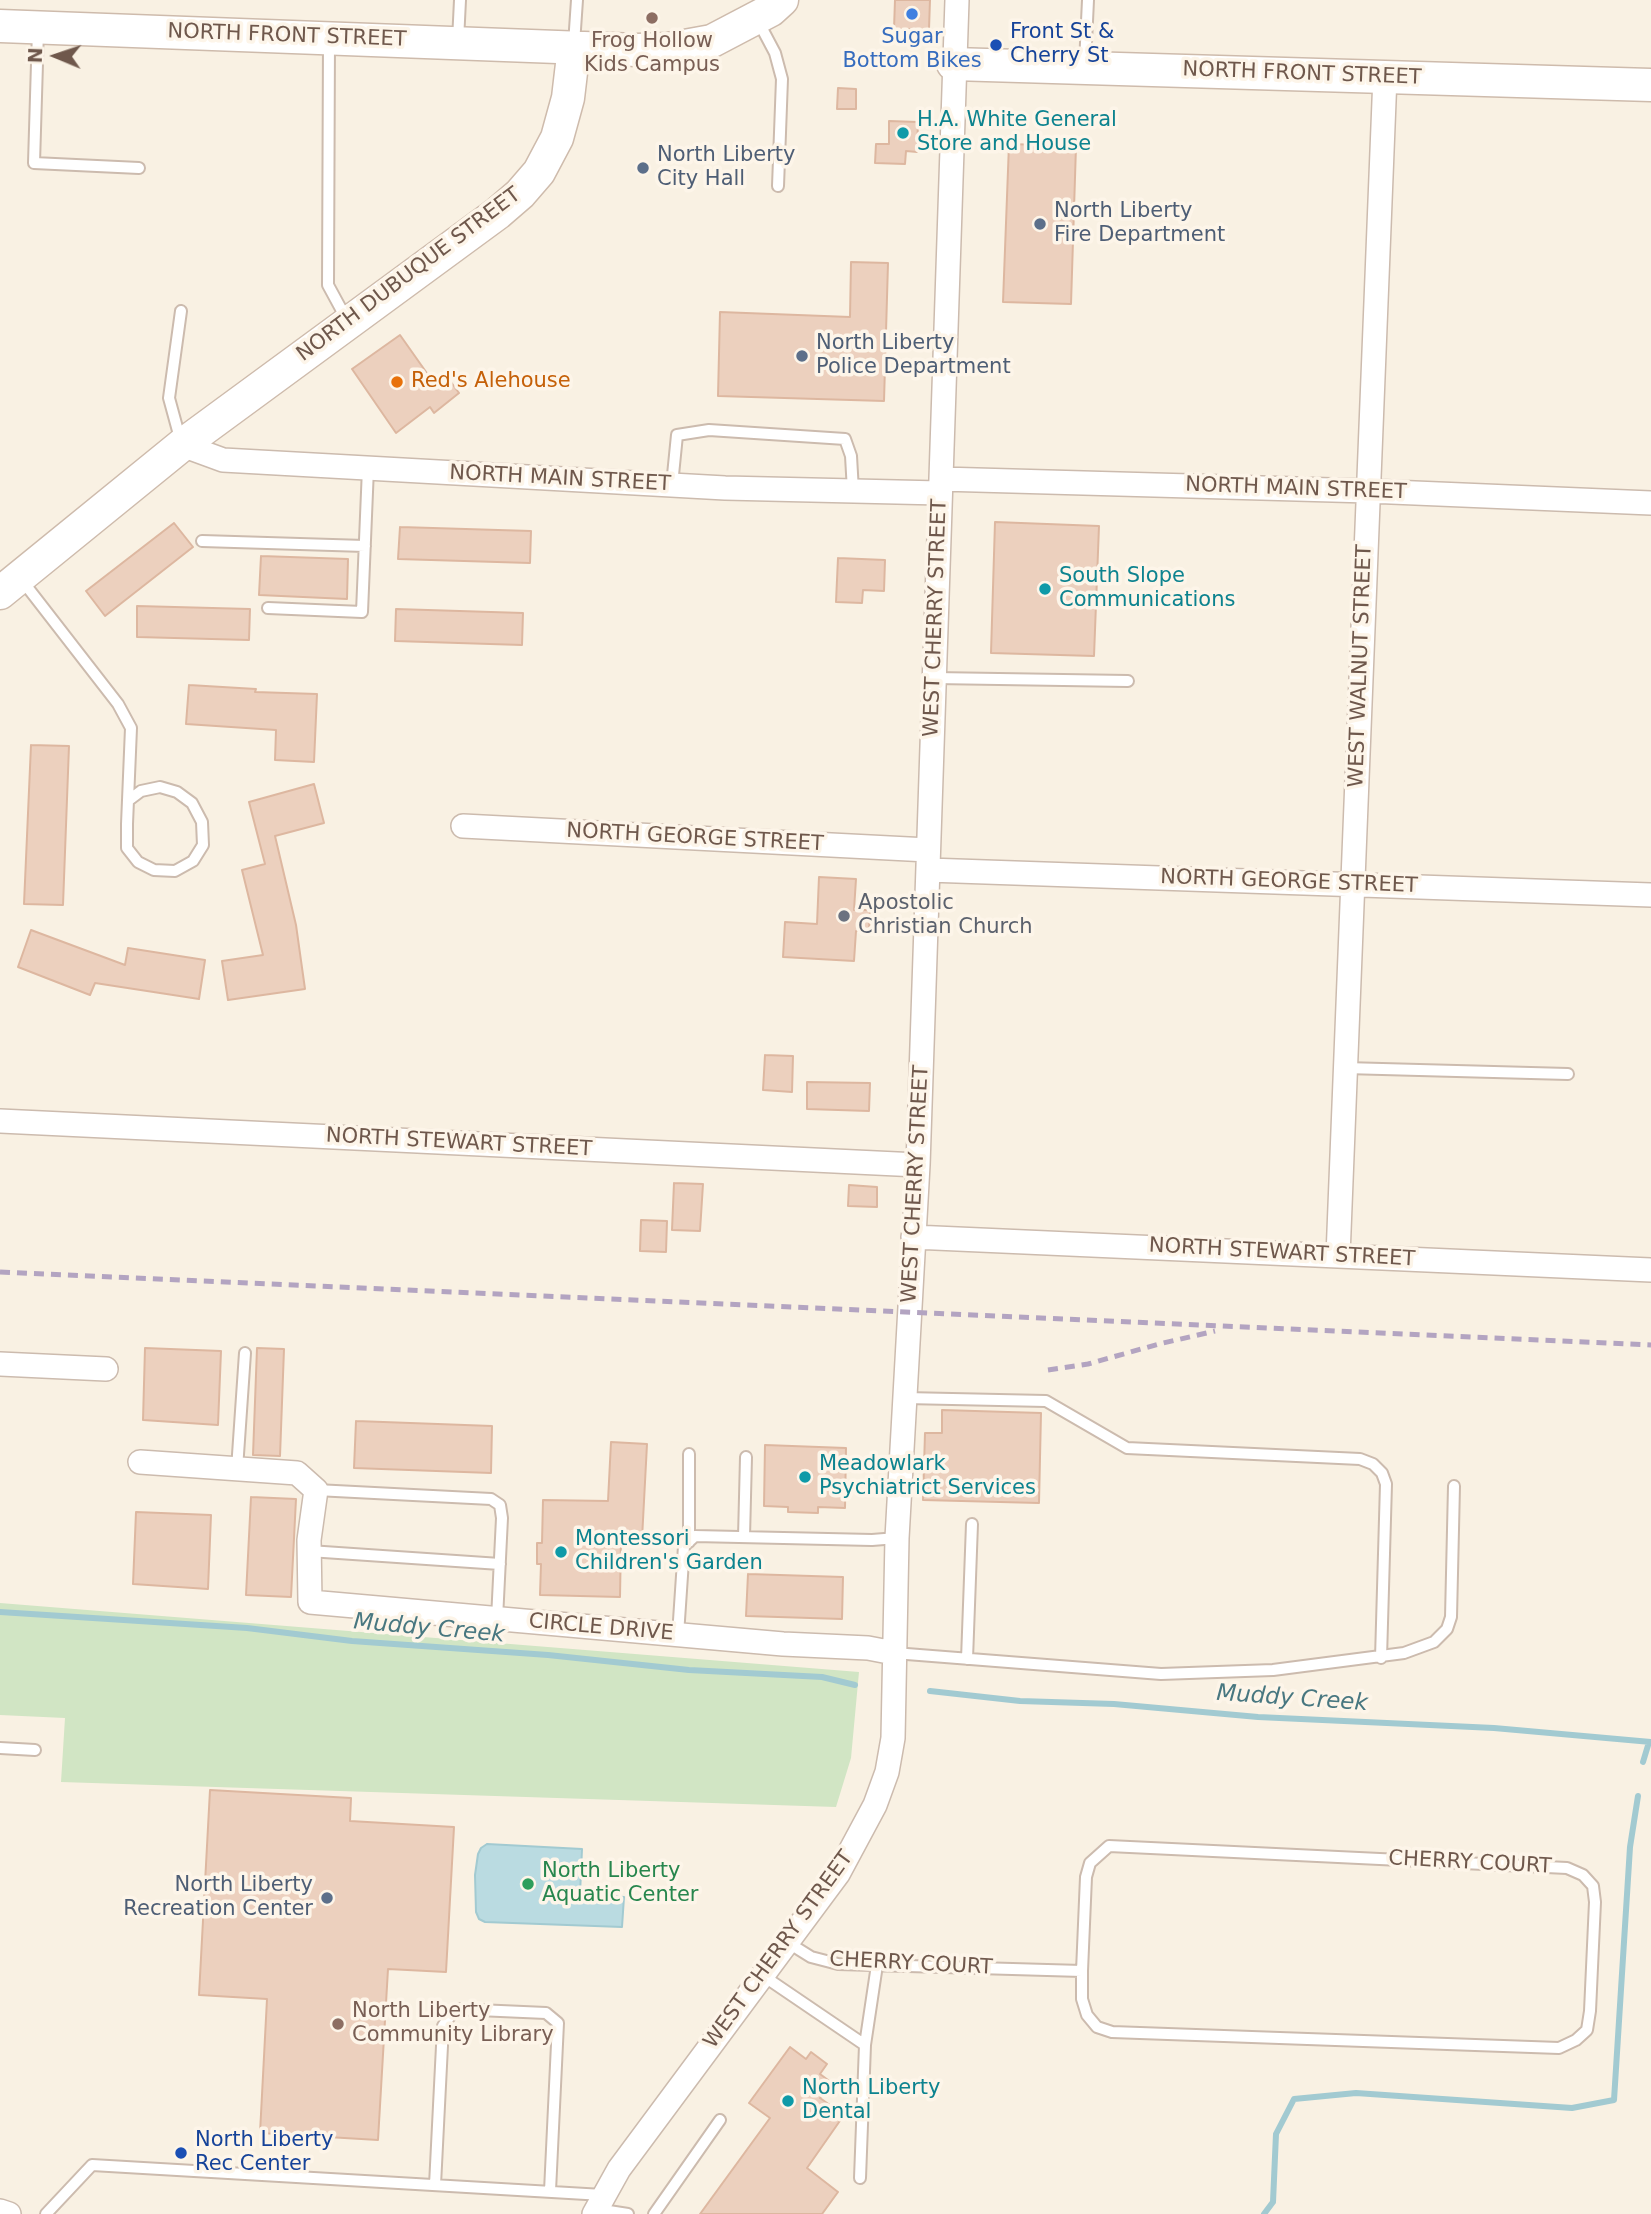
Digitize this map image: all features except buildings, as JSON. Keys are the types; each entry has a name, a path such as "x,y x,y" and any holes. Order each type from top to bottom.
{"street":[{"path":"574,47 637,50 688,47 712,41 756,18 782,0"},
{"name":"WEST CHERRY STREET","path":"598,2206 619,2169 838,1874 875,1805 887,1772 893,1738 897,1538 918,1165 957,0"},
{"name":"NORTH FRONT STREET","path":"0,26 574,47"},
{"name":"NORTH DUBUQUE STREET","path":"10,585 182,445 498,213 520,194 539,172 557,138 563,118 574,47"},
{"name":"NORTH FRONT STREET","path":"953,64 1385,76 1651,79"},
{"name":"WEST WALNUT STREET","path":"1338,1256 1385,76"},
{"name":"NORTH MAIN STREET","path":"182,445 223,460 672,485 853,491 940,486 1368,491 1651,503"},
{"name":"NORTH GEORGE STREET","path":"463,826 928,860 1352,885 1651,895"},
{"name":"NORTH STEWART STREET","path":"0,1121 918,1165"},
{"name":"NORTH STEWART STREET","path":"913,1237 1651,1269"},
{"path":"0,1364 106,1369"},
{"path":"140,1462 297,1473 316,1490"},
{"name":"CIRCLE DRIVE","path":"316,1490 309,1551 310,1602 783,1644 867,1648 894,1653"},
{"path":"0,2211 9,2214"}],"lane":[{"path":"458,41 460,0"},
{"path":"574,47 577,0"},
{"path":"1085,68 1088,0"},
{"path":"756,18 775,53 782,79 778,186"},
{"path":"38,27 34,163 139,168"},
{"path":"329,37 328,285 349,322"},
{"path":"181,311 169,398 182,445"},
{"path":"672,485 677,435 709,430 845,439 851,456 853,491"},
{"path":"268,608 362,612 368,468"},
{"path":"202,541 365,546"},
{"path":"10,585 118,704 131,728 127,848 138,862 154,870 175,871 192,861 202,845 202,822 192,803 177,792 160,787 141,791 129,800"},
{"path":"934,678 1128,681"},
{"path":"1345,1068 1568,1074"},
{"path":"237,1469 245,1353"},
{"path":"905,1398 1046,1401 1127,1448 1360,1459 1373,1464 1382,1473 1386,1484 1381,1658"},
{"path":"689,1454 689,1542"},
{"path":"744,1537 746,1457"},
{"path":"894,1653 1161,1674 1273,1670 1404,1653 1434,1642 1447,1629 1451,1617 1454,1486"},
{"path":"316,1490 491,1499 500,1505 502,1518 497,1619"},
{"path":"967,1659 972,1524"},
{"path":"678,1635 684,1546 695,1536 872,1540 897,1538"},
{"path":"309,1551 500,1564"},
{"path":"0,1748 35,1750"},
{"name":"CHERRY COURT","path":"1109,1846 1567,1868 1583,1875 1593,1885 1595,1902 1587,2030 1576,2040 1559,2048 1112,2032 1097,2027 1087,2015 1082,1999 1082,1971 1086,1877 1090,1863 1109,1846"},
{"name":"CHERRY COURT","path":"787,1942 810,1957 838,1964 1082,1971"},
{"path":"860,2178 865,2045 877,1965"},
{"path":"762,1975 865,2045"},
{"path":"435,2185 443,2025 455,2009 546,2013 558,2024 550,2191"},
{"path":"654,2214 720,2120"},
{"path":"46,2214 92,2165 550,2191 628,2214"}],"green space":[{"path":"0,1603 859,1672 851,1758 836,1807 61,1782 65,1718 0,1715"}],"water":[{"name":"North Liberty Aquatic Center","path":"487,1844 582,1849 580,1894 624,1897 622,1927 485,1922 479,1919 476,1912 475,1875 478,1854"}],"waterway":[{"name":"Muddy Creek","path":"0,1612 247,1628 352,1641 548,1655 689,1670 822,1677 855,1685"},
{"name":"Muddy Creek","path":"930,1691 1020,1701 1114,1704 1258,1717 1494,1728 1651,1742"},
{"path":"1643,1762 1649,1742"},
{"path":"1264,2214 1273,2202 1276,2134 1294,2099 1356,2093 1572,2108 1614,2100 1630,1847 1638,1796"}],"railway":[{"path":"0,1272 1651,1345"},
{"path":"1048,1370 1088,1364 1215,1331"}],"place":[{"name":"Sugar Bottom Bikes","path":"912,14"},
{"name":"Frog Hollow Kids Campus","path":"652,18"},
{"name":"Front St & Cherry St","path":"996,45"},
{"name":"H.A. White General Store and House","path":"903,133"},
{"name":"North Liberty City Hall","path":"643,168"},
{"name":"North Liberty Fire Department","path":"1040,224"},
{"name":"North Liberty Police Department","path":"802,356"},
{"name":"Red's Alehouse","path":"397,382"},
{"name":"South Slope Communications","path":"1045,589"},
{"name":"Apostolic Christian Church","path":"844,916"},
{"name":"Meadowlark Psychiatrict Services","path":"805,1477"},
{"name":"Montessori Children's Garden","path":"561,1552"},
{"name":"North Liberty Aquatic Center","path":"528,1884"},
{"name":"North Liberty Recreation Center","path":"327,1898"},
{"name":"North Liberty Community Library","path":"338,2024"},
{"name":"North Liberty Dental","path":"788,2101"},
{"name":"North Liberty Rec Center","path":"181,2153"}]}
